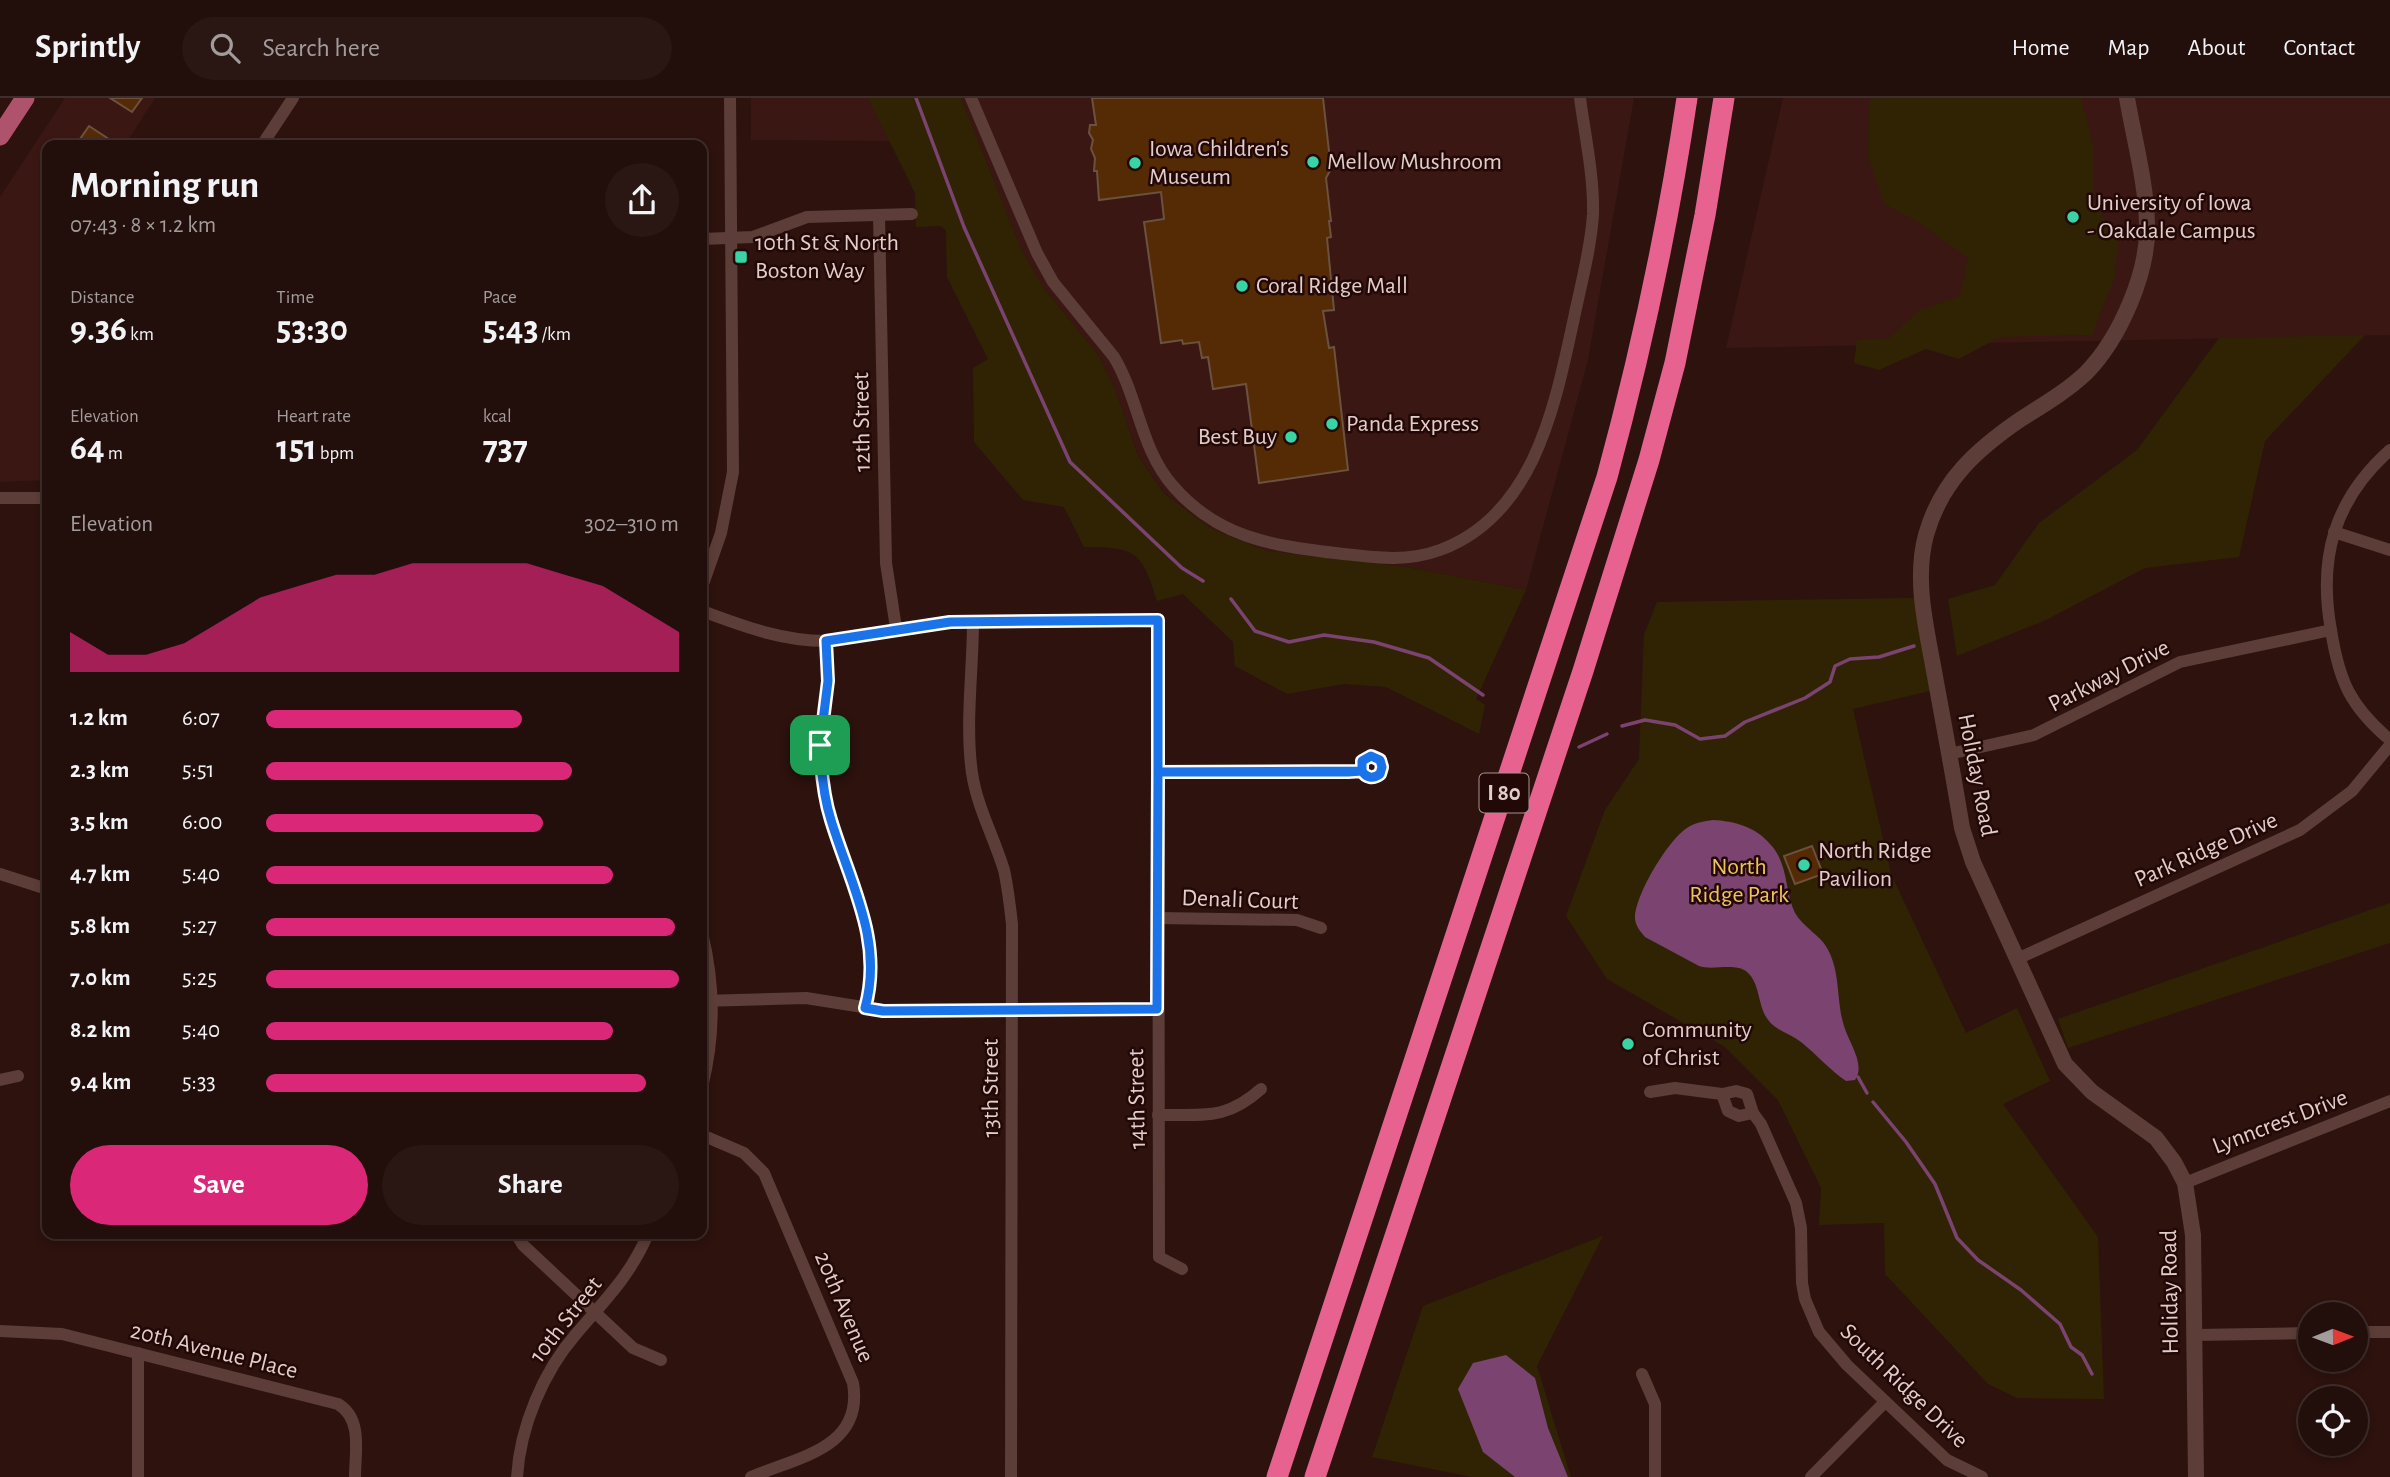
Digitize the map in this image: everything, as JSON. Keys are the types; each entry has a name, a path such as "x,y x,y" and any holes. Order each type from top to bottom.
{"highway":[{"name":"I 80","path":"1278,1477 1607,477 1647,319 1670,206 1687,98"},
{"name":"I 80","path":"1315,1477 1642,486 1675,363 1706,215 1725,98"}],"main road":[{"path":"0,136 25,98"}],"street":[{"path":"265,140 293,98"},
{"path":"707,573 721,533 733,472 730,98"},
{"path":"971,98 1037,253 1053,282 1100,337 1122,370 1151,453 1172,484 1198,510 1264,543 1398,559 1439,550 1472,533 1520,484 1538,451 1563,367 1591,231 1593,192 1580,98"},
{"name":"Holiday Road","path":"2126,98 2148,227 2143,267 2126,310 2107,346 2086,372 2069,388 1993,439 1968,460 1943,493 1925,536 1920,582 1966,842 2017,959 2065,1064 2092,1092 2156,1138 2174,1162 2185,1183 2193,1236 2196,1477"},
{"path":"707,239 752,237 807,218 912,214"},
{"name":"12th Street","path":"879,215 886,563 896,628"},
{"path":"2390,450 2364,475 2351,495 2334,533 2325,577 2331,629 2343,684 2354,704 2390,743"},
{"path":"0,498 42,498"},
{"path":"2334,533 2390,550"},
{"path":"707,613 785,639 826,641 928,623 973,621"},
{"name":"14th Street","path":"973,621 1158,620 1159,1257 1182,1269"},
{"name":"13th Street","path":"973,621 970,752 977,798 1000,859 1009,894 1012,924 1011,1477"},
{"name":"Parkway Drive","path":"1949,754 2034,736 2180,662 2331,629"},
{"path":"826,641 828,673 821,720 821,769 830,817 870,942 872,974 865,1008"},
{"name":"Park Ridge Drive","path":"2017,959 2300,831 2352,790 2390,743"},
{"path":"1158,772 1362,771"},
{"path":"0,874 42,887"},
{"name":"Denali Court","path":"1158,918 1297,920 1321,928"},
{"path":"707,1060 710,1043 707,1000 806,998 894,1012 1157,1009"},
{"path":"0,1080 18,1076"},
{"name":"South Ridge Drive","path":"1650,1092 1675,1088 1722,1094 1744,1092 1750,1098 1753,1113 1761,1124 1796,1203 1801,1228 1802,1283 1813,1321 1827,1342 1885,1402 1947,1460 1982,1477"},
{"path":"1158,1115 1223,1114 1243,1105 1261,1089"},
{"path":"1722,1094 1731,1114 1739,1116 1753,1113"},
{"name":"Lynncrest Drive","path":"2185,1183 2390,1101"},
{"name":"20th Avenue","path":"707,1137 744,1153 764,1172 853,1383 856,1401 852,1420 839,1437 751,1477"},
{"path":"519,1239 634,1348 661,1360"},
{"name":"10th Street","path":"517,1477 527,1427 538,1395 552,1367 574,1335 630,1272 646,1239"},
{"name":"20th Avenue Place","path":"0,1331 62,1334 338,1404 346,1409 355,1427 355,1477"},
{"path":"2368,1332 2390,1332"},
{"path":"2194,1335 2298,1333"},
{"path":"138,1353 138,1477"},
{"path":"1642,1374 1655,1404 1655,1477"},
{"path":"1811,1477 1885,1402"}],"shaded area":[{"path":"65,98 155,98 128,140 42,140 42,480 0,482 0,197"},
{"path":"751,98 874,98 891,141 751,140"},
{"path":"961,98 1634,98 1588,360 1526,590 1407,567 1267,551 1210,528 1164,492 1138,456 1115,389 1099,356 1043,287 1022,251"},
{"name":"University of Iowa - Oakdale Campus","path":"1783,98 2390,98 2390,335 1726,348"},
{"path":"1713,820 1751,829 1764,838 1776,852 1795,913 1824,943 1831,957 1846,1033 1858,1061 1855,1080 1846,1081 1801,1042 1772,1024 1762,1009 1755,983 1747,972 1730,967 1699,966 1645,937 1638,928 1635,918 1640,896 1662,856 1687,828 1699,822"},
{"path":"1506,1355 1535,1378 1548,1428 1568,1477 1515,1477 1483,1452 1458,1389 1473,1363"}],"green space":[{"path":"868,98 961,98 1022,251 1043,287 1099,356 1115,389 1138,456 1164,493 1210,528 1267,551 1407,567 1526,590 1476,699 1485,705 1479,734 1386,687 1344,684 1287,694 1235,666 1233,642 1183,594 1157,601 1147,572 1135,556 1116,549 1084,547 1064,507 1023,500 974,442 973,368 988,359 947,277 946,230 940,226 916,227 915,193"},
{"path":"1873,98 2081,98 2094,150 2093,201 2118,241 2115,277 2092,335 2000,337 1959,359 1926,349 1879,370 1854,363 1857,340 1888,339 1919,310 1960,296 1968,258 1918,222 1884,204 1868,156 1869,102"},
{"path":"2365,335 2265,441 2239,557 2145,568 2046,620 1957,656 1948,599 1995,585 2039,523 2137,450 2219,338"},
{"name":"North Ridge Park","path":"1914,598 1930,691 1853,709 1891,874 1966,1033 2017,1008 2050,1081 2003,1104 2098,1237 2104,1399 2017,1398 1988,1384 1885,1274 1884,1223 1819,1225 1821,1188 1778,1100 1725,1047 1607,979 1566,916 1605,810 1639,759 1644,635 1657,602"},
{"path":"2390,903 2390,943 2068,1048 2058,1019"},
{"path":"1603,1236 1537,1366 1571,1477 1472,1477 1372,1457 1423,1306"}],"building":[{"path":"110,98 142,98 132,112"},
{"name":"Coral Ridge Mall","path":"1092,98 1323,98 1331,169 1326,178 1331,221 1331,237 1327,238 1334,310 1323,311 1329,348 1334,347 1348,470 1259,483 1246,384 1213,389 1208,357 1202,358 1199,342 1183,344 1182,340 1161,343 1144,222 1164,219 1161,192 1099,200 1097,171 1094,171 1095,158 1091,149 1093,140 1089,133 1090,125 1096,125"},
{"path":"89,126 110,140 82,140"},
{"name":"North Ridge Pavilion","path":"1812,846 1823,874 1795,884 1784,856"}],"waterway":[{"path":"916,98 964,227 1070,462 1182,568 1203,581"},
{"path":"1231,599 1255,631 1289,642 1324,635 1374,642 1429,658 1483,695"},
{"path":"1622,726 1645,720 1675,725 1700,739 1725,736 1745,722 1805,698 1830,682 1835,666 1850,659 1879,657 1914,646"},
{"path":"1579,747 1607,734"},
{"path":"1858,1077 1867,1093"},
{"path":"1873,1102 1906,1142 1935,1184 1957,1238 1978,1260 2021,1290 2060,1324 2071,1347 2082,1355 2092,1374"}],"place":[{"name":"Mellow Mushroom","path":"1313,162"},
{"name":"Iowa Children's Museum","path":"1135,163"},
{"name":"University of Iowa - Oakdale Campus","path":"2073,217"},
{"name":"10th St & North Boston Way","path":"741,257"},
{"name":"Coral Ridge Mall","path":"1242,286"},
{"name":"Panda Express","path":"1332,424"},
{"name":"Best Buy","path":"1291,437"},
{"name":"North Ridge Pavilion","path":"1804,865"},
{"name":"Community of Christ","path":"1628,1044"}],"route":[{"path":"820,745 824,794 870,942 872,974 865,1008 883,1011 1157,1009 1158,772 1362,771 1362,761 1371,756 1380,760 1382,771 1373,777 1366,776 1362,771 1348,772 1158,772 1158,620 928,623 826,641 829,665 820,745"}]}
